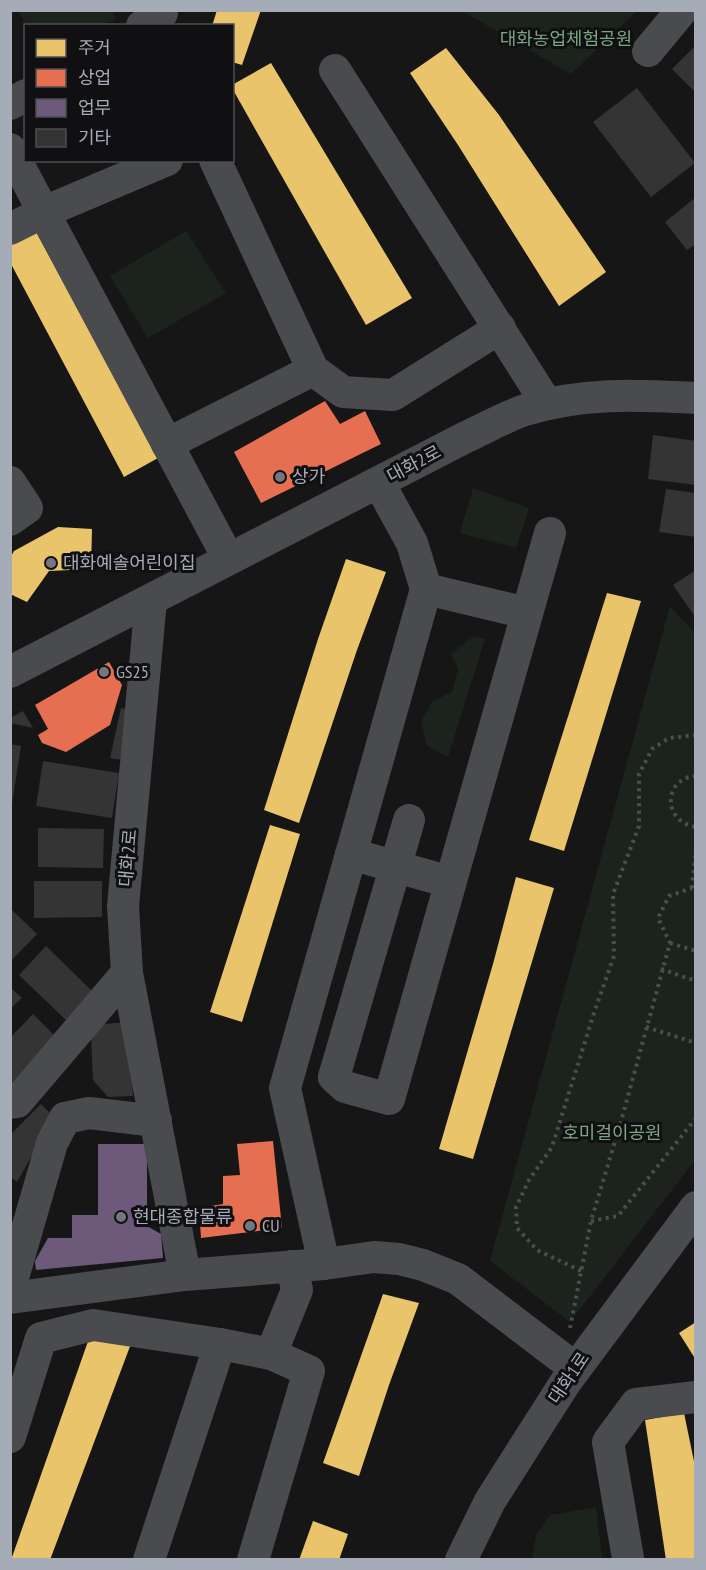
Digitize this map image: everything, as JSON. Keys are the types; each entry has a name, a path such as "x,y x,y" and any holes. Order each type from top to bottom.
{"street":[{"path":"648,51 682,10"},
{"path":"335,70 547,404"},
{"path":"10,104 24,96"},
{"path":"10,149 228,558"},
{"path":"10,229 44,212 162,162"},
{"path":"216,162 313,370 342,392 393,394 500,328"},
{"path":"167,444 313,370"},
{"name":"대화2로","path":"10,672 228,558 522,411 568,399 603,395 696,398"},
{"path":"10,482 27,508 10,520"},
{"path":"324,1263 285,1089 426,589 412,543 379,483"},
{"path":"409,820 334,1077 345,1086 389,1099 550,533"},
{"path":"426,589 527,613"},
{"name":"대화2로","path":"151,600 123,906 127,974 185,1275"},
{"path":"351,854 450,882"},
{"path":"10,1103 17,1102 127,974"},
{"path":"10,1288 52,1143 65,1118 89,1113 156,1121"},
{"name":"대화1로","path":"461,1560 490,1501 575,1368 696,1207"},
{"path":"10,1298 185,1275 374,1257 399,1259 443,1272 458,1279 575,1368"},
{"path":"271,1354 297,1290 292,1266"},
{"path":"10,1437 41,1338 93,1325 271,1354 309,1371 253,1560"},
{"path":"149,1560 220,1344"},
{"path":"628,1558 608,1442 636,1404 696,1397"}],"path":[{"path":"581,1270 537,1250 517,1228 516,1207 529,1180 552,1147 614,957 613,894 639,826 639,774 652,749 669,738 696,735"},
{"path":"696,776 683,779 677,784 670,799 671,807 679,821 696,827"},
{"path":"569,1331 591,1221 621,1125 661,969 670,943 658,918 669,896 694,888 695,852"},
{"path":"670,943 696,951"},
{"path":"661,969 696,981"},
{"path":"646,1027 696,1043"},
{"path":"591,1221 618,1216 696,1118"}],"green space":[{"name":"대화농업체험공원","path":"637,10 571,74 462,11"},
{"path":"18,11 112,11 116,18 106,24 25,24"},
{"path":"186,231 226,293 148,338 110,276"},
{"path":"473,488 529,508 516,548 460,533"},
{"name":"호미걸이공원","path":"670,606 696,634 695,1160 570,1322 490,1261"},
{"path":"474,636 485,639 448,757 426,745 421,720 433,701 452,692 458,669 451,654"},
{"path":"596,1507 602,1559 532,1559 536,1535 550,1515"}],"building: 주거":[{"path":"217,10 261,10 242,65 234,63 234,24 213,24"},
{"path":"446,48 499,115 606,272 559,306 410,73"},
{"path":"271,63 412,298 366,325 234,92 234,84"},
{"path":"33,226 158,458 124,477 10,262 10,239"},
{"name":"대화예솔어린이집","path":"58,527 92,529 91,569 49,571 27,602 10,594 10,558 14,551"},
{"path":"346,559 386,572 357,650 299,823 264,810"},
{"path":"607,593 641,601 564,851 529,840"},
{"path":"270,825 300,834 242,1022 210,1012"},
{"path":"516,877 554,888 473,1159 439,1149"},
{"path":"383,1294 419,1303 359,1476 323,1463"},
{"path":"696,1322 696,1360 679,1333"},
{"path":"92,1330 132,1341 50,1560 11,1560"},
{"path":"684,1413 696,1471 696,1560 666,1560 645,1420"},
{"path":"313,1521 348,1534 339,1560 299,1560"}],"building: 상업":[{"name":"상가","path":"325,401 340,424 365,411 381,444 261,503 234,452"},
{"path":"109,662 122,685 110,725 66,752 42,743 38,735 48,729 35,705"},
{"path":"273,1141 282,1228 201,1238 199,1208 223,1204 223,1176 240,1175 237,1144"}],"building: 업무":[{"path":"98,1144 147,1144 147,1226 161,1234 163,1258 36,1270 35,1261 48,1238 72,1238 72,1215 98,1215"}],"building: 기타":[{"path":"696,45 696,93 672,69"},
{"path":"637,88 695,163 651,197 593,122"},
{"path":"696,197 696,244 687,250 665,222"},
{"path":"653,435 696,441 696,485 648,479"},
{"path":"666,489 696,493 696,537 659,532"},
{"path":"696,570 696,618 673,585"},
{"path":"121,708 133,710 122,760 110,758"},
{"path":"23,711 33,728 10,723 10,718"},
{"path":"10,744 21,746 12,804 10,804"},
{"path":"43,761 119,773 112,818 36,806"},
{"path":"38,828 104,829 103,868 38,867"},
{"path":"34,881 102,881 102,917 34,918"},
{"path":"10,908 37,934 10,962"},
{"path":"46,946 95,994 68,1022 19,975"},
{"path":"10,987 22,998 10,1009"},
{"path":"33,1014 58,1039 10,1088 10,1038"},
{"path":"129,1022 133,1096 108,1097 93,1080 91,1036 104,1024"},
{"path":"41,1104 54,1117 17,1182 10,1176 10,1135"}],"place":[{"name":"상가","path":"280,477"},
{"name":"대화예솔어린이집","path":"51,563"},
{"name":"GS25","path":"104,672"},
{"name":"현대종합물류","path":"121,1217"},
{"name":"CU","path":"250,1226"}]}
